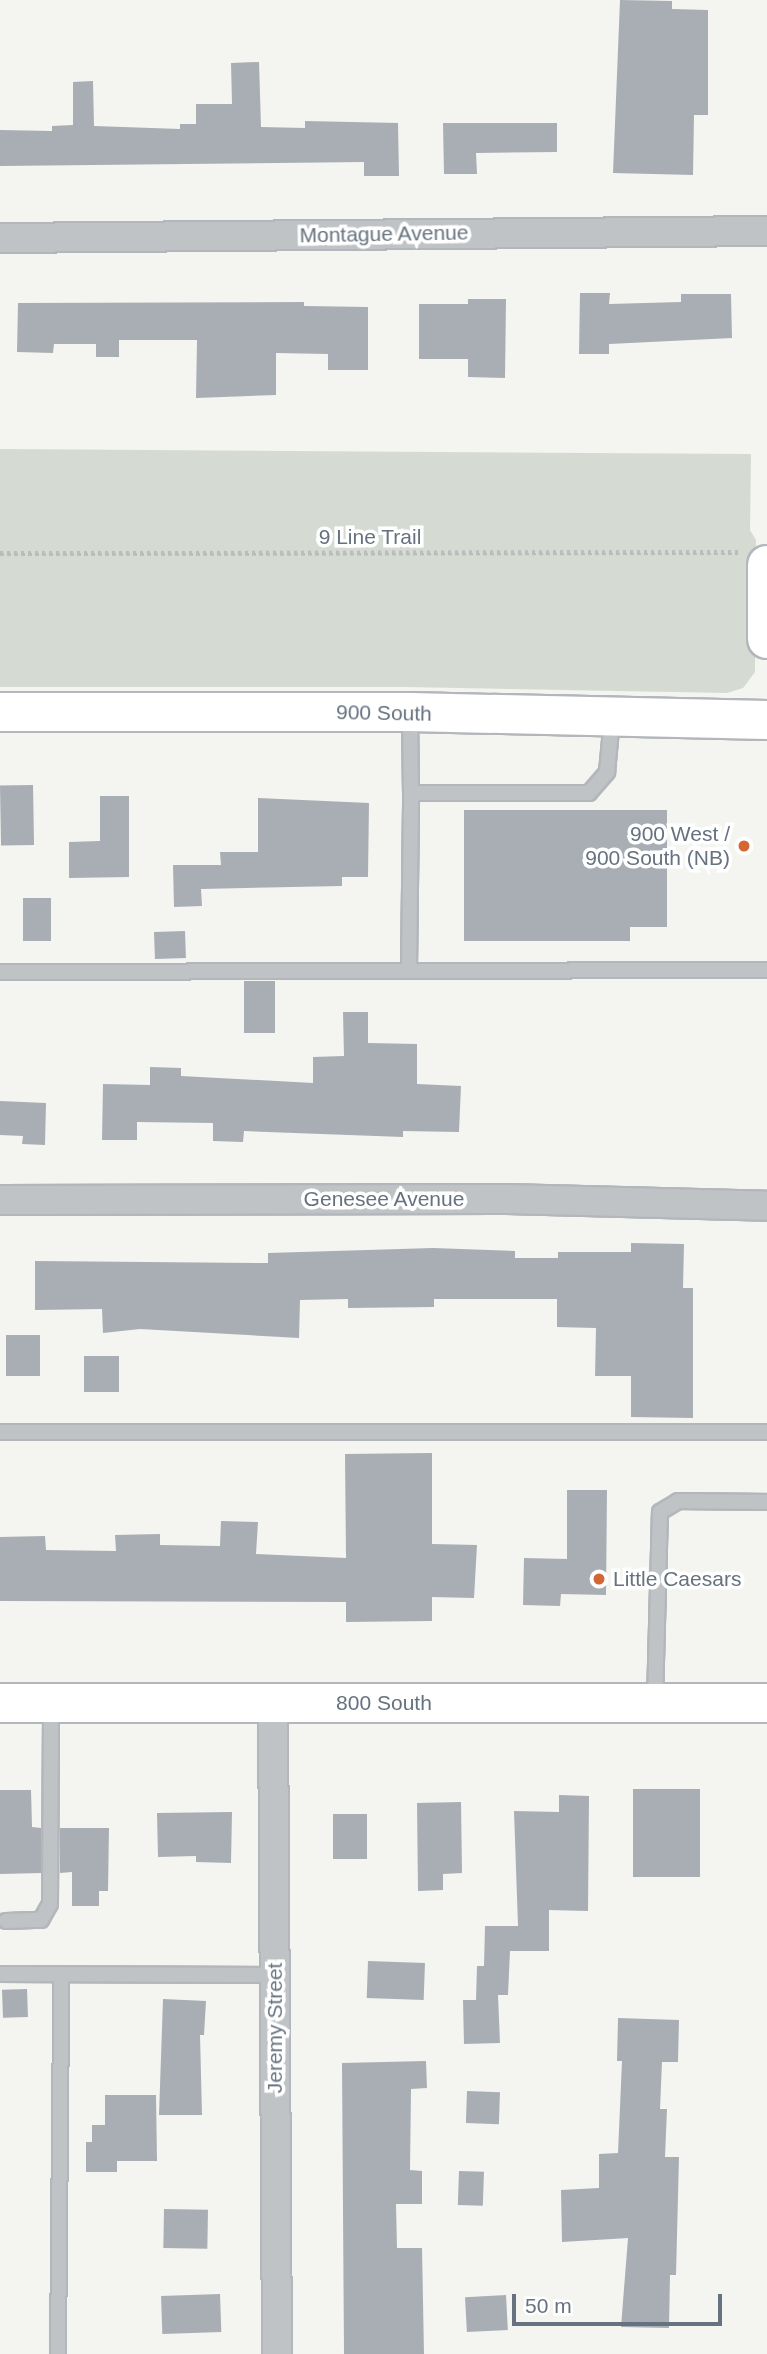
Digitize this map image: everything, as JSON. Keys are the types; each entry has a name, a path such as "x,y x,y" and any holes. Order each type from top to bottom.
{"street":[{"name":"Montague Avenue","path":"0,238 767,231"},
{"path":"753,558 767,639"},
{"name":"900 South","path":"0,712 410,712 612,719 767,720"},
{"name":"Genesee Avenue","path":"0,1200 507,1199 767,1206"},
{"name":"800 South","path":"0,1703 767,1703"},
{"name":"Jeremy Street","path":"274,1703 277,2354"}],"lane":[{"path":"409,969 410,712"},
{"path":"411,793 589,793 607,772 612,719"},
{"path":"0,972 767,970"},
{"path":"0,1432 767,1432"},
{"path":"655,1703 660,1512 678,1501 767,1502"},
{"path":"6,1920 41,1920 50,1904 51,1703"},
{"path":"0,1975 275,1975"},
{"path":"58,2354 61,1975"}],"path":[{"name":"9 Line Trail","path":"0,553 753,558"}],"shaded area":[{"path":"0,449 751,454 750,530 756,540 755,672 743,688 727,693 406,687 0,687"}],"building":[{"path":"620,0 672,1 672,9 708,10 708,115 694,115 693,175 613,173"},
{"path":"259,62 261,127 305,128 305,121 398,123 399,176 364,176 364,162 0,166 0,130 52,131 52,126 73,125 73,82 93,81 94,126 180,129 180,124 196,124 196,104 232,104 231,63"},
{"path":"443,123 557,123 557,152 476,153 477,174 444,174"},
{"path":"580,293 610,293 609,304 681,302 681,294 731,294 732,338 609,344 609,354 579,354"},
{"path":"468,299 506,299 505,378 468,377 468,359 419,359 419,304 468,304"},
{"path":"304,302 304,306 368,307 368,370 328,370 328,354 276,353 276,395 196,398 197,340 119,340 119,357 96,357 96,344 54,344 53,353 17,352 18,303"},
{"path":"33,785 34,845 1,846 0,786"},
{"path":"100,796 129,796 129,877 69,878 69,842 100,841"},
{"path":"258,798 369,803 368,877 342,877 342,886 201,889 202,906 174,907 173,865 221,865 220,852 258,852"},
{"path":"464,810 667,810 667,927 630,927 630,941 464,941"},
{"path":"23,898 51,898 51,941 23,941"},
{"path":"185,931 186,958 155,959 154,932"},
{"path":"244,981 275,981 275,1033 244,1033"},
{"path":"343,1012 368,1012 368,1043 417,1044 417,1084 461,1086 459,1132 403,1131 403,1137 244,1131 243,1142 213,1141 213,1123 137,1122 137,1140 102,1140 103,1084 150,1085 150,1067 181,1068 181,1076 313,1083 313,1057 344,1056"},
{"path":"0,1101 46,1103 45,1145 22,1144 23,1136 0,1135"},
{"path":"631,1243 684,1244 683,1288 693,1288 693,1418 631,1417 631,1376 595,1376 596,1328 557,1327 557,1299 434,1299 434,1307 348,1308 348,1299 300,1300 299,1338 140,1329 103,1333 102,1309 35,1310 35,1261 268,1263 268,1253 433,1248 515,1251 515,1258 558,1258 558,1252 631,1252"},
{"path":"6,1335 40,1335 40,1376 6,1376"},
{"path":"84,1356 119,1356 119,1392 84,1392"},
{"path":"432,1453 432,1544 477,1545 474,1598 432,1597 432,1621 346,1622 346,1602 0,1601 0,1537 45,1536 46,1550 116,1551 115,1535 160,1534 160,1545 220,1546 221,1521 258,1522 256,1554 346,1558 345,1454"},
{"path":"567,1490 607,1490 606,1595 561,1594 560,1606 523,1605 524,1558 567,1559"},
{"path":"633,1789 700,1789 700,1877 633,1877"},
{"path":"0,1790 31,1790 32,1827 41,1828 41,1873 0,1874"},
{"path":"559,1795 589,1796 588,1911 549,1910 549,1951 510,1951 508,1995 498,1995 500,2043 464,2044 463,2000 476,2000 477,1966 484,1966 485,1926 518,1926 514,1811 559,1812"},
{"path":"461,1802 462,1873 443,1874 443,1890 418,1891 417,1803"},
{"path":"232,1812 231,1863 196,1862 196,1856 158,1857 157,1813"},
{"path":"333,1814 367,1814 367,1859 333,1859"},
{"path":"60,1828 109,1828 108,1891 99,1891 99,1906 72,1906 72,1872 60,1873"},
{"path":"368,1961 425,1963 424,2000 367,1998"},
{"path":"27,1989 28,2017 3,2018 2,1990"},
{"path":"163,1999 206,2001 204,2035 200,2035 202,2115 159,2115"},
{"path":"618,2018 679,2020 678,2062 662,2062 660,2109 667,2109 665,2157 679,2157 676,2275 670,2275 669,2328 621,2327 628,2238 562,2242 561,2190 599,2188 599,2154 618,2153 622,2061 617,2061"},
{"path":"426,2061 427,2088 411,2089 410,2170 422,2171 422,2204 396,2204 397,2248 422,2248 424,2354 344,2354 342,2063"},
{"path":"467,2091 500,2092 499,2124 466,2123"},
{"path":"105,2095 156,2095 157,2161 117,2161 117,2172 86,2172 86,2142 92,2142 92,2125 105,2125"},
{"path":"459,2171 484,2172 483,2206 458,2205"},
{"path":"164,2209 208,2210 207,2249 163,2248"},
{"path":"220,2294 221,2332 162,2334 161,2296"},
{"path":"506,2295 508,2330 467,2332 465,2297"}],"place":[{"name":"900 West / 900 South (NB)","path":"744,846"},
{"name":"Little Caesars","path":"599,1579"}]}
